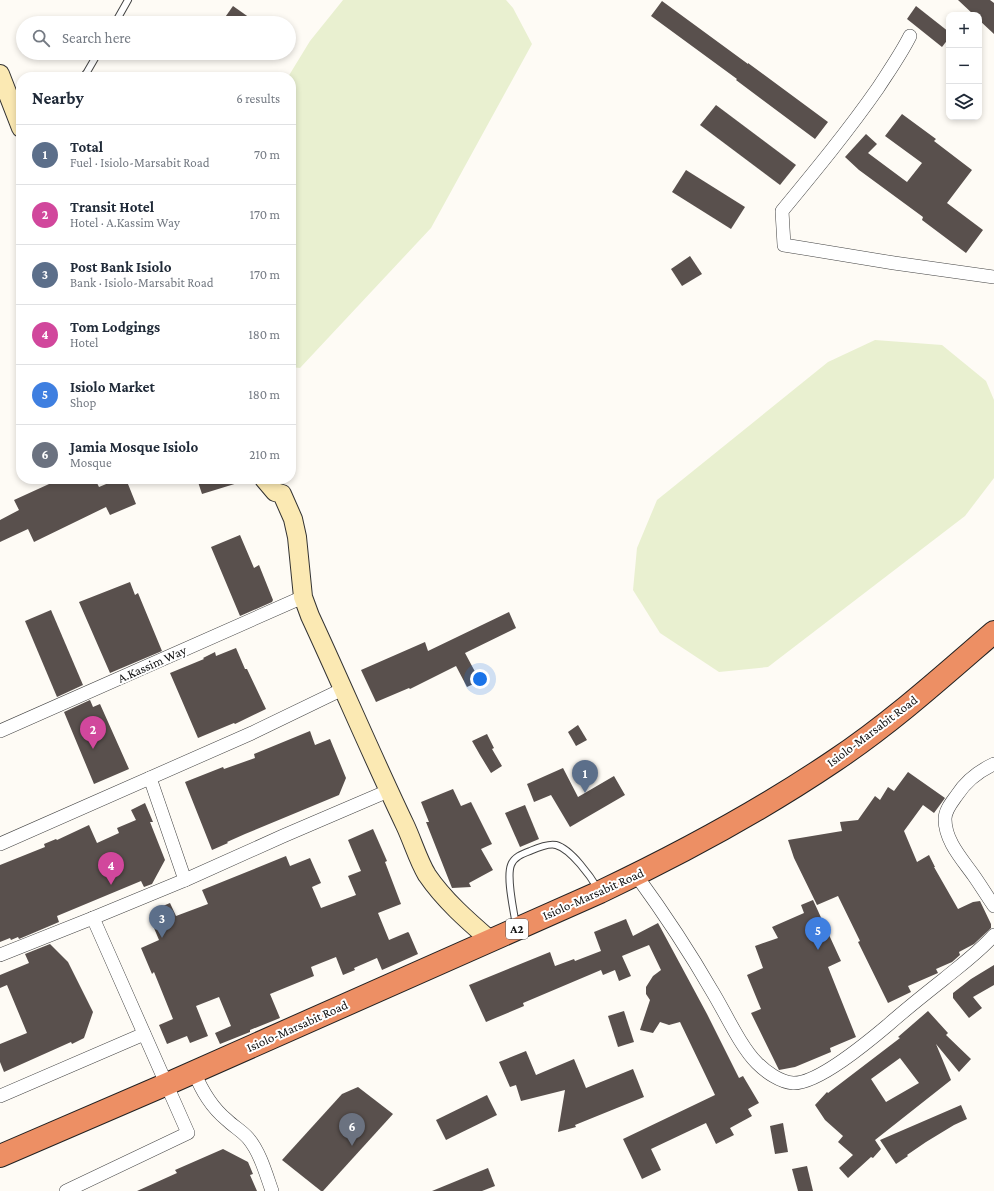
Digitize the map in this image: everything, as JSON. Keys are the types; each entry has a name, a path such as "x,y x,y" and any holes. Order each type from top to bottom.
{"highway":[{"name":"Isiolo-Marsabit Road","path":"0,1156 167,1084 636,875 740,819 792,789 835,761 885,724 994,632"}],"street":[{"path":"910,36 903,51 837,144 782,210 784,245 894,263 994,277"},
{"path":"0,74 16,115"},
{"path":"268,484 275,492 282,494 293,520 298,544 300,580 303,596 310,616 426,874 444,896 490,940"},
{"name":"A.Kassim Way","path":"0,731 303,596"},
{"path":"0,844 252,732 343,689"},
{"path":"994,764 980,772 962,788 948,808 945,818 950,839 957,852 994,906"},
{"path":"150,778 185,880"},
{"path":"0,955 185,880 388,791"},
{"path":"636,875 662,911 711,989 747,1051 766,1071 786,1081 795,1083 814,1077 860,1048 964,964 994,936"},
{"path":"66,1191 188,1133 93,918"},
{"path":"0,1096 144,1034"},
{"path":"194,1072 206,1097 214,1107 254,1145 272,1191"}],"lane":[{"path":"119,16 128,0"},
{"path":"87,72 94,60"},
{"path":"517,929 511,894 510,866 514,860 522,854 550,845 558,846 575,859 587,871 600,892"}],"green space":[{"path":"343,0 506,0 513,8 532,44 431,228 300,368 296,368 296,72 291,72 310,41"},
{"path":"875,340 942,345 986,381 994,400 994,478 965,516 768,667 719,672 660,633 633,590 637,548 657,500 828,362"}],"building":[{"path":"958,0 990,0 994,3 994,34 982,23 982,12 971,12"},
{"path":"662,1 828,122 815,139 651,16"},
{"path":"233,6 247,16 226,16"},
{"path":"916,6 946,30 946,42 942,47 907,19"},
{"path":"716,105 796,165 780,185 700,125"},
{"path":"902,114 936,139 934,141 972,170 947,203 983,230 966,253 922,220 923,217 859,170 845,157 866,134 877,144 868,153 907,182 922,163 885,136"},
{"path":"686,170 745,207 731,229 672,192"},
{"path":"690,256 702,274 682,286 671,269"},
{"path":"49,484 98,484 99,487 106,484 128,484 136,504 110,515 106,507 34,542 28,529 0,542 0,520 19,510 14,500"},
{"path":"199,484 234,484 202,494"},
{"path":"240,535 254,568 259,565 273,600 272,602 240,616 211,547"},
{"path":"130,582 135,595 138,593 162,651 110,673 79,602"},
{"path":"51,610 83,685 57,697 25,621"},
{"path":"509,612 516,628 465,653 480,681 467,687 456,666 410,689 409,688 376,702 361,670 425,642 428,651"},
{"path":"236,648 266,709 235,724 234,723 198,738 170,673 204,659 203,658 215,652 216,656"},
{"path":"90,700 93,707 100,704 129,769 94,784 64,712"},
{"path":"578,725 587,740 576,746 568,732"},
{"path":"310,731 315,745 330,739 346,778 339,795 245,834 212,850 185,782 223,767 224,769 255,758 254,754"},
{"path":"487,734 494,748 492,749 502,766 491,773 472,741"},
{"path":"563,768 578,797 614,776 625,795 570,827 551,795 534,802 527,784"},
{"path":"908,772 945,798 934,813 923,805 904,831 917,862 929,855 934,867 958,909 973,902 980,901 991,924 991,928 974,944 959,952 960,955 952,962 936,969 938,973 908,986 911,992 888,1003 858,942 860,941 838,896 817,905 794,858 788,840 842,831 840,822 858,820 875,796 880,800 888,787 894,791"},
{"path":"453,789 461,806 471,802 492,844 481,849 493,870 469,883 471,887 452,888 426,822 429,822 421,802"},
{"path":"145,803 153,822 150,822 165,860 152,884 144,887 141,881 57,916 59,922 19,939 18,937 11,940 10,938 0,942 0,865 45,847 44,844 56,839 57,840 89,825 97,843 119,833 117,828 136,820 131,810"},
{"path":"525,805 539,839 520,847 505,813"},
{"path":"373,829 387,861 385,862 401,904 378,913 389,940 408,932 418,954 382,970 377,958 354,968 355,970 343,975 336,957 311,967 314,976 270,994 280,1018 220,1044 215,1033 231,1026 219,997 196,1006 208,1036 190,1043 187,1036 167,1044 159,1025 173,1019 154,972 152,974 141,948 159,940 154,928 165,923 158,908 170,903 176,916 208,904 202,890 286,856 290,866 310,858 321,883 312,887 321,908 356,895 348,876 361,871 348,840"},
{"path":"813,900 841,961 828,967 856,1037 830,1048 831,1052 795,1067 779,1070 751,1013 761,1009 747,975 763,968 755,946 778,938 772,927 804,913 801,905"},
{"path":"626,919 633,936 658,923 707,1014 739,1078 743,1076 759,1103 748,1109 752,1116 730,1128 734,1135 716,1144 706,1123 651,1149 661,1170 642,1179 623,1139 715,1095 680,1022 669,1025 660,1022 653,1033 640,1030 650,1000 646,994 646,987 653,976 661,970 649,945 622,956 631,976 619,981 615,970 603,975 601,970 523,1003 524,1006 486,1022 469,985 550,952 555,966 574,959 575,961 601,951 594,932"},
{"path":"50,944 68,962 93,1012 84,1038 72,1044 71,1042 4,1072 0,1062 0,1044 27,1033 7,985 0,988 0,975 29,963 25,954"},
{"path":"994,965 994,985 973,997 982,1008 969,1018 953,998 953,993 971,979"},
{"path":"624,1011 634,1042 618,1047 608,1016"},
{"path":"928,1011 948,1033 946,1035 971,1059 959,1072 936,1044 951,1080 875,1140 881,1149 873,1158 871,1157 848,1178 839,1168 853,1155 838,1142 843,1136 825,1120 815,1105 827,1092 828,1093 900,1038 898,1037","holes":["900,1058 919,1083 886,1102 871,1079"]},
{"path":"526,1051 536,1075 574,1059 586,1088 633,1069 644,1097 575,1125 576,1127 558,1132 565,1090 521,1101 516,1085 510,1087 499,1062"},
{"path":"358,1087 393,1114 323,1191 321,1191 282,1160 342,1094"},
{"path":"487,1095 497,1115 446,1140 436,1120"},
{"path":"961,1105 967,1119 926,1142 896,1164 880,1140"},
{"path":"783,1123 788,1152 775,1154 770,1126"},
{"path":"223,1149 248,1162 253,1174 250,1175 257,1191 137,1191 177,1173 175,1170"},
{"path":"807,1166 813,1191 798,1191 792,1169"},
{"path":"488,1168 495,1186 482,1191 432,1191"}],"place":[{"name":"Transit Hotel","path":"93,749"},
{"name":"Total","path":"585,793"},
{"name":"Tom Lodgings","path":"111,885"},
{"name":"Post Bank Isiolo","path":"162,938"},
{"name":"Isiolo Market","path":"818,950"},
{"name":"Jamia Mosque Isiolo","path":"352,1146"}]}
